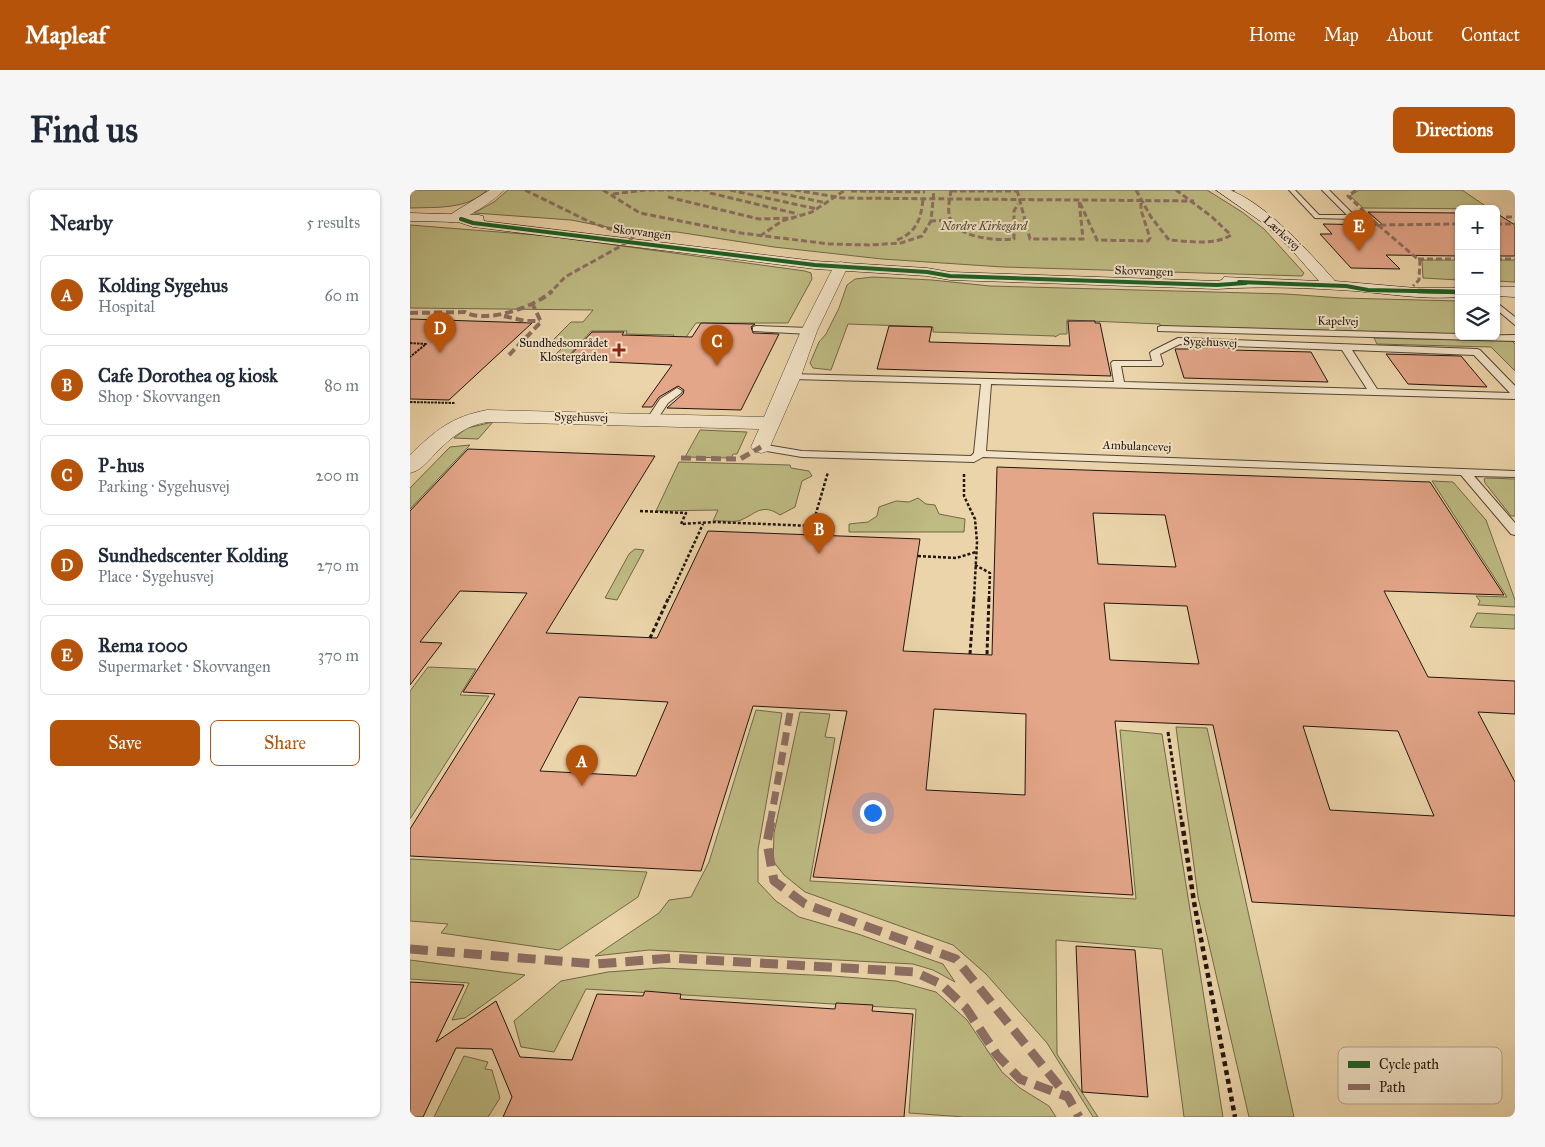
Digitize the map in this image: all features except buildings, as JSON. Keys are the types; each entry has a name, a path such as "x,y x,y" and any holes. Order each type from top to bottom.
{"street":[{"path":"456,219 498,190"},
{"name":"Lærkevej","path":"1225,190 1243,201 1282,231 1339,286"},
{"name":"Skovvangen","path":"410,217 456,219 472,223 788,262 927,272 968,277 1217,285 1246,283 1339,286 1368,290 1455,290"},
{"path":"761,447 792,376 835,265"},
{"path":"1500,291 1515,292"},
{"name":"Sygehusvej","path":"410,467 454,425 474,418 494,416 771,423"}],"lane":[{"path":"1292,190 1317,217 1353,217 1325,190"},
{"path":"1500,308 1515,322"},
{"path":"756,329 809,331"},
{"name":"Kapelvej","path":"1161,329 1515,338"},
{"name":"Sygehusvej","path":"1120,386 1116,363 1158,364 1155,353 1178,341 1477,352 1515,392"},
{"path":"1345,347 1374,392"},
{"path":"792,376 1515,396"},
{"path":"980,454 986,382"},
{"path":"652,420 664,401 677,391"},
{"name":"Ambulancevej","path":"761,447 802,454 964,459 974,459 980,454 1515,474"},
{"path":"1463,472 1515,531"}],"path":[{"path":"410,343 426,344 410,357"},
{"path":"410,402 462,403"},
{"path":"810,534 834,455"},
{"path":"964,459 964,496 975,519 976,551 970,654"},
{"path":"640,511 686,513 681,524 715,522 813,526"},
{"path":"650,638 703,524"},
{"path":"918,556 961,558 970,556 976,551"},
{"path":"975,565 990,573 987,654"},
{"path":"1168,732 1194,902 1234,1117"}],"green space":[{"path":"410,190 487,190 470,201 461,204 410,208"},
{"name":"Nordre Kirkegård","path":"508,190 1207,190 1242,212 1264,229 1304,273 1302,276 1003,267 882,259 774,247 677,232 622,230 571,220 474,213 494,202"},
{"path":"1359,190 1462,190 1484,205 1455,205 1455,209 1363,208 1350,196"},
{"path":"410,225 549,236 805,271 811,273 812,279 788,323 696,323 667,364 654,364 674,335 626,334 627,331 591,331 564,361 550,360 563,347 547,346 571,322 583,322 593,310 410,308"},
{"path":"1422,260 1455,260 1455,280 1423,278"},
{"path":"1500,260 1515,260 1515,282 1500,281"},
{"path":"873,277 932,280 990,286 1455,301 1455,334 1160,326 1160,324 1067,320 1067,334 1060,334 1055,337 933,332 933,327 848,324 831,370 813,368 810,363 819,342 826,334 839,308 847,285 855,279"},
{"path":"1374,338 1512,341 1515,344 1515,371 1491,347 1377,344"},
{"path":"493,422 478,439 454,438 467,428"},
{"path":"700,430 747,432 737,454 733,454 731,458 685,457"},
{"path":"470,445 410,509 410,488 450,447"},
{"path":"679,462 790,465 791,468 809,471 812,476 802,481 795,507 780,515 774,511 764,509 738,521 713,521 718,510 656,511"},
{"path":"1484,479 1515,479 1515,516 1511,516 1485,483"},
{"path":"1432,481 1453,482 1486,520 1515,600 1515,607 1478,605 1480,601 1476,596 1507,597"},
{"path":"918,498 926,504 935,505 939,514 965,519 964,532 849,532 849,524 868,522 877,516 879,507 896,501 909,502"},
{"path":"635,549 644,550 617,600 605,598 629,554"},
{"path":"1477,613 1515,615 1515,629 1470,627"},
{"path":"428,667 476,669 460,695 489,696 410,819 410,691"},
{"path":"756,710 782,713 758,850 758,882 776,901 799,917 858,934 943,964 955,982 933,970 913,964 649,950 595,956 659,913 669,900 691,897 709,862"},
{"path":"800,712 830,714 825,737 835,738 810,881 1136,899 1120,730 1162,734 1223,1117 1184,1117 1162,949 1056,940 1057,1054 1098,1117 1093,1117 1047,1043 986,974 953,945 805,892 784,875 773,861 774,833"},
{"path":"1176,727 1207,728 1294,1117 1249,1117 1198,897"},
{"path":"410,859 647,872 638,897 559,950 441,933 448,924 410,921"},
{"path":"410,960 525,975 465,1018 452,1020 469,983 410,979"},
{"path":"661,968 833,976 896,981 936,992 967,1020 1002,1072 1020,1088 1049,1106 1056,1117 964,1117 909,1113 916,1009 586,989 554,1052 521,1047 514,1021 561,981 608,972"},
{"path":"464,1056 488,1062 485,1069 492,1070 500,1098 488,1117 434,1117"}],"marked path":[{"path":"410,313 465,312 470,315 489,316 526,308 548,295 565,277 628,242 633,237 590,222 525,190"},
{"path":"603,190 640,213 664,219 785,239 829,244 869,245 901,243 922,236 931,221 934,190"},
{"path":"613,194 645,190 710,190"},
{"path":"730,190 817,209"},
{"path":"764,190 827,203"},
{"path":"795,190 842,198 1194,201"},
{"path":"760,236 782,221 812,212 845,190"},
{"path":"951,190 950,218 960,229 978,236 998,240 1014,239 1014,211 1018,204"},
{"path":"1017,190 1030,239 1083,239 1079,200"},
{"path":"1136,190 1151,217 1169,240 1211,241 1231,235 1212,217 1176,190"},
{"path":"1356,190 1348,196 1378,225 1455,224"},
{"path":"851,191 925,192"},
{"path":"951,191 1017,191"},
{"path":"710,193 798,214"},
{"path":"668,197 759,219 794,218"},
{"path":"897,240 905,237 915,229 920,219 923,199"},
{"path":"1080,203 1097,240 1148,241 1150,238 1141,210 1141,203"},
{"path":"1506,217 1515,217"},
{"path":"930,221 951,220"},
{"path":"1500,224 1515,224"},
{"path":"1378,225 1420,261 1419,280 1413,286"},
{"path":"1418,259 1455,259"},
{"path":"1500,259 1515,259"},
{"path":"509,355 541,322 533,305"},
{"path":"504,316 525,321 540,321"},
{"path":"681,458 740,459 761,447"},
{"path":"790,713 767,843 774,881 805,904 956,959 1068,1097"},
{"path":"410,949 596,964 672,958 915,972 941,984 966,1008 997,1055 1020,1079 1068,1097 1079,1117"}],"cycle path":[{"path":"461,219 473,223 815,265 927,272 950,276 1217,285 1246,283"},
{"path":"1239,282 1346,286 1368,290 1455,292"}],"place":[{"name":"Rema 1000","path":"1359,251"},
{"name":"Sundhedsområdet Klostergården","path":"619,350"},
{"name":"Sundhedscenter Kolding","path":"440,353"},
{"name":"P-hus","path":"717,366"},
{"name":"Cafe Dorothea og kiosk","path":"819,554"},
{"name":"Kolding Sygehus","path":"582,786"}]}
